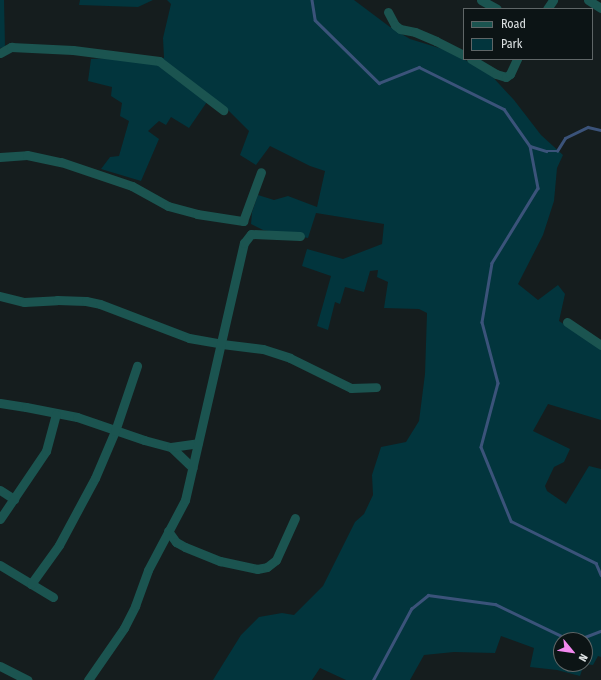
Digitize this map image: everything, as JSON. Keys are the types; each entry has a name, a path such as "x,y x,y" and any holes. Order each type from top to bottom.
{"street":[{"path":"481,0 495,8"},
{"path":"588,0 601,8"},
{"path":"388,12 395,25 400,29 422,35 463,55"},
{"path":"0,53 11,47 73,50 159,61 223,110"},
{"path":"473,60 496,74 506,77 510,74 517,60"},
{"path":"0,157 27,155 61,162 132,186 168,206 197,214 243,221 251,234"},
{"path":"243,221 260,172"},
{"path":"251,234 300,236"},
{"path":"88,680 124,628 135,606 148,570 185,500 222,344 240,258 244,244 251,234"},
{"path":"0,296 24,302 57,300 86,301 100,304 174,334 222,344 263,348 290,358 351,388 376,387"},
{"path":"567,322 601,345"},
{"path":"31,584 59,546 96,478 115,431 137,366"},
{"path":"0,403 77,418 115,431 171,446 198,443"},
{"path":"0,519 46,451 56,414"},
{"path":"171,446 193,468"},
{"path":"0,490 14,498"},
{"path":"168,530 176,542 185,547 220,561 257,569 267,567 276,560 295,518"},
{"path":"0,565 53,597"},
{"path":"0,666 28,680"}],"green space":[{"path":"0,0 4,0 5,47 0,48"},
{"path":"80,0 153,0 138,7 79,5"},
{"path":"167,0 354,0 390,27 410,39 449,51 489,73 514,100 541,135 563,155 557,168 554,201 543,235 518,284 538,300 558,285 565,294 559,321 601,348 601,420 548,404 533,431 570,449 564,462 554,467 545,486 547,491 566,504 589,466 601,469 601,657 598,656 593,665 593,632 553,632 553,670 530,667 534,648 501,636 495,653 454,652 424,655 410,680 346,680 320,668 312,680 213,680 241,635 259,617 282,613 294,615 323,586 355,522 364,514 373,495 372,475 381,447 406,442 419,421 425,374 427,313 419,309 384,308 388,282 377,277 378,270 370,271 364,292 345,287 340,304 335,302 328,330 317,326 331,276 302,266 307,249 343,259 382,244 384,224 316,213 308,238 263,230 251,224 252,212 258,195 274,200 288,196 317,207 325,171 310,166 270,146 256,165 240,155 249,131 225,107 211,96 189,128 171,117 166,125 159,121 148,131 159,139 141,181 101,169 110,157 119,156 129,121 120,116 122,103 111,96 112,87 88,81 91,59 135,56 164,58 163,38 171,4"},
{"path":"565,672 581,672 580,676"}],"waterway":[{"path":"312,0 315,20 379,83 419,67 504,109 530,146 538,188 492,263 482,322 498,383 481,447 511,521 596,563 601,575"},
{"path":"530,146 546,151 557,151 565,138 588,127 601,130"},
{"path":"373,680 411,609 428,595 495,604 553,632"},
{"path":"593,634 601,631"}]}
